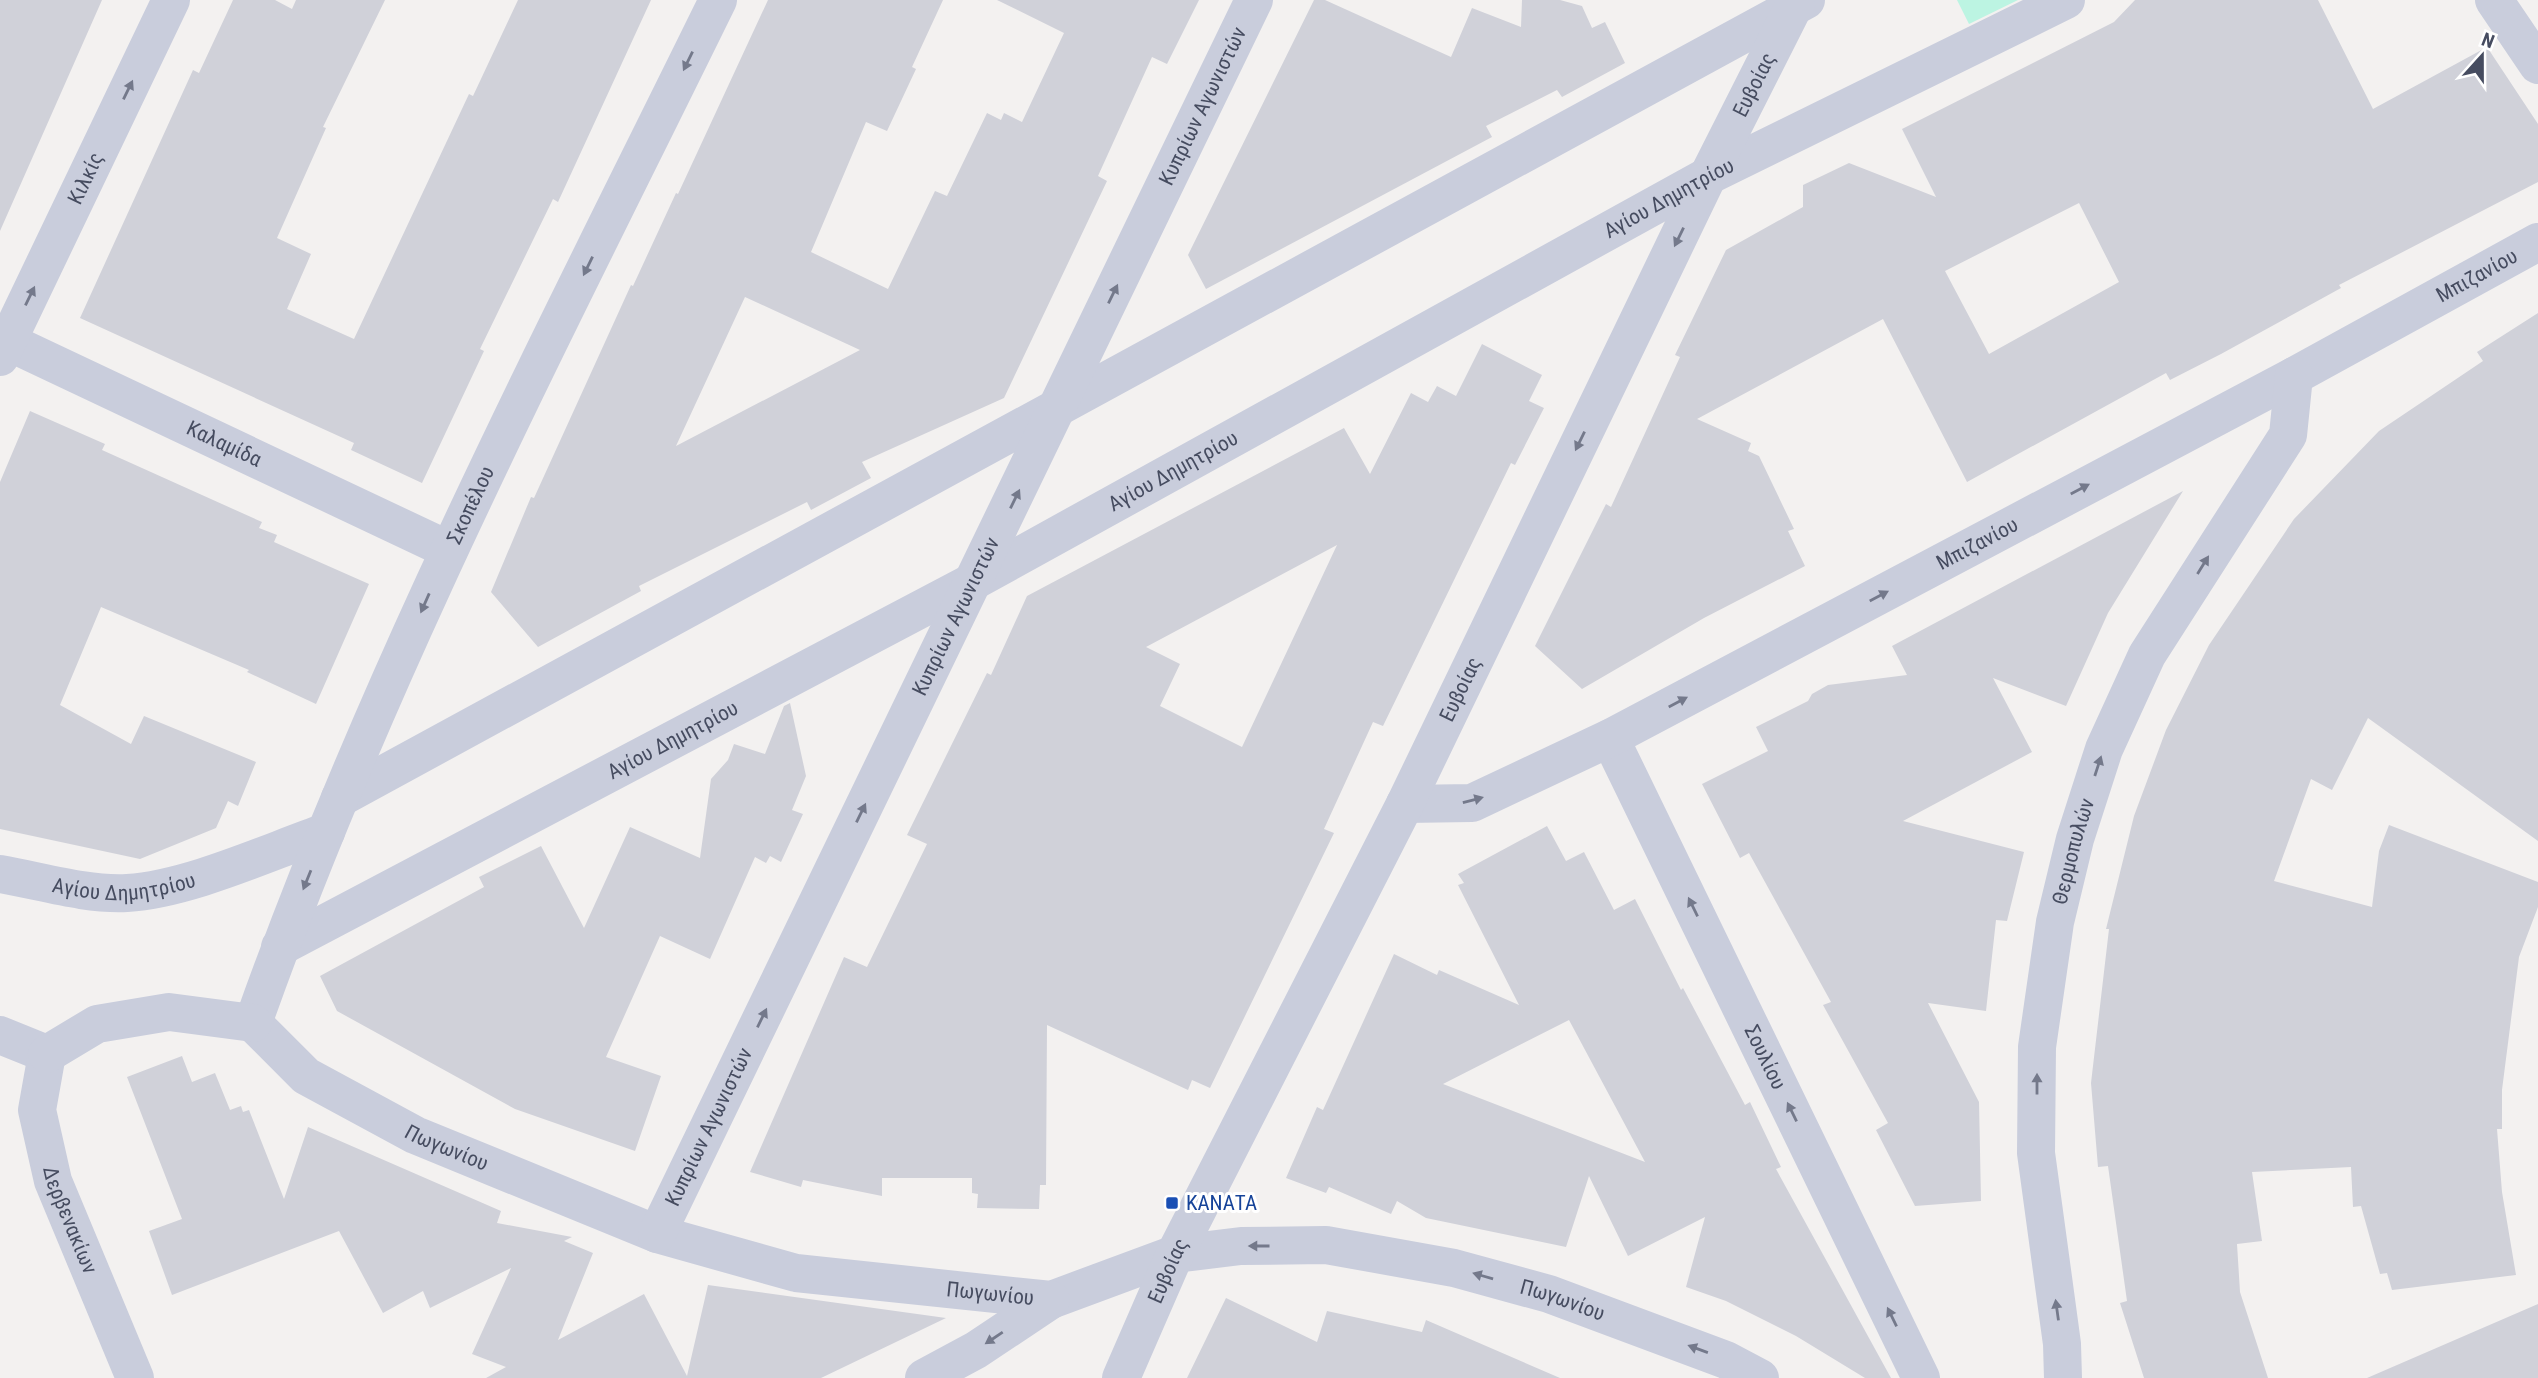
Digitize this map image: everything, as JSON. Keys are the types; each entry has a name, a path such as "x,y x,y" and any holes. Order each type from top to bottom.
{"street":[{"name":"Κιλκίς","path":"3,345 171,0"},
{"name":"Σκοπέλου","path":"253,1023 333,815 449,550 718,0"},
{"name":"Κυπρίων Αγωνιστών","path":"657,1234 1254,0"},
{"name":"Αγίου Δημητρίου","path":"280,947 974,581 1708,176 2066,0"},
{"path":"2494,0 2538,65"},
{"name":"Αγίου Δημητρίου","path":"0,874 100,892 126,893 166,888 333,815 1061,403 1799,2"},
{"name":"Ευβοίας","path":"1121,1378 1175,1254 1405,804 1708,176 1799,2"},
{"name":"Μπιζανίου","path":"1405,804 1472,803 1610,737 2294,376 2538,242"},
{"name":"Καλαμίδα","path":"3,345 449,550"},
{"name":"Θερμοπυλών","path":"2063,1378 2062,1344 2036,1153 2037,1047 2055,922 2075,839 2104,749 2147,655 2288,435 2294,376"},
{"name":"Σουλίου","path":"1610,737 1921,1378"},
{"path":"0,1035 47,1054 97,1024 169,1012 253,1023"},
{"name":"Πωγωνίου","path":"253,1023 306,1076 415,1135 657,1234 796,1273 1051,1300 1175,1254 1241,1246 1326,1245 1454,1268 1549,1294 1726,1360 1760,1378"},
{"name":"Δερβενακίων","path":"47,1054 37,1110 53,1181 135,1378"},
{"path":"924,1378 976,1350 1051,1300"}],"green space":[{"path":"1957,0 2018,0 1969,24"}],"building":[{"path":"0,0 102,0 0,231"},
{"path":"233,0 275,0 292,9 296,0 385,0 323,127 326,128 277,238 311,254 287,309 354,339 469,94 473,96 518,0 651,0 558,202 553,199 480,349 484,351 422,483 351,450 354,443 80,318 193,70 199,73"},
{"path":"768,0 943,0 912,67 916,69 887,131 866,122 811,252 888,289 935,191 947,196 987,113 1001,120 1004,113 1022,122 1064,33 997,0 1199,0 1167,64 1152,57 1098,176 1107,181 1004,398 862,462 871,478 811,510 807,502 639,586 641,591 538,647 491,592 531,497 534,498 631,285 633,286 676,193 678,194","holes":["745,297 860,350 676,446"]},
{"path":"1314,0 1325,0 1451,57 1472,8 1521,27 1522,0 1560,0 1582,6 1592,28 1605,22 1625,63 1562,97 1557,90 1486,126 1492,137 1206,289 1188,255"},
{"path":"2135,0 2318,0 2373,109 2487,47 2538,124 2538,182 2339,285 2341,288 2221,354 2170,380 2166,373 1967,482 1883,319 1697,419 1751,443 1748,451 1759,456 1794,529 1788,531 1805,566 1704,618 1582,689 1535,646 1606,504 1611,507 1680,357 1675,355 1726,250 1803,207 1803,185 1849,163 1936,197 1902,129 2114,22","holes":["2079,203 2119,282 1989,354 1945,271"]},
{"path":"2538,313 2538,841 2368,718 2332,790 2311,779 2274,881 2372,907 2379,851 2389,825 2538,882 2538,907 2519,957 2502,1090 2502,1129 2497,1129 2502,1192 2516,1275 2392,1290 2387,1273 2380,1274 2361,1206 2353,1207 2351,1167 2252,1172 2262,1241 2237,1244 2240,1292 2268,1378 2144,1378 2120,1303 2127,1301 2108,1166 2098,1167 2091,1083 2109,929 2106,929 2134,816 2166,730 2209,645 2294,519 2379,431 2483,361 2477,352"},
{"path":"1482,344 1542,375 1529,401 1544,408 1515,465 1511,463 1383,726 1373,722 1324,829 1334,833 1210,1088 1192,1080 1188,1090 1047,1025 1046,1185 1040,1185 1039,1209 977,1208 978,1194 972,1193 972,1178 882,1178 882,1196 803,1180 801,1187 750,1172 844,957 867,967 927,844 907,835 987,673 991,675 1027,596 1344,428 1370,474 1411,393 1428,402 1437,386 1456,396","holes":["1337,545 1242,747 1160,706 1180,664 1146,647"]},
{"path":"30,411 105,444 102,450 262,522 259,528 277,535 274,542 369,584 316,704 247,672 249,670 101,607 60,705 131,744 144,716 256,762 238,806 228,801 216,828 140,859 0,829 0,482"},
{"path":"2183,491 2108,613 2066,706 1993,678 2032,752 1903,821 2024,852 2007,921 1996,920 1986,1011 1928,1003 1979,1102 1981,1201 1915,1206 1876,1130 1888,1123 1823,1005 1831,1002 1749,853 1740,858 1702,784 1768,751 1756,727 1808,701 1812,694 1828,685 1907,675 1892,646"},
{"path":"790,703 806,776 792,810 803,814 781,862 770,856 766,863 755,857 710,959 660,936 606,1057 661,1076 635,1151 515,1109 337,1011 320,976 484,887 479,877 541,846 584,928 630,827 700,858 711,779 728,760 734,744 765,754 784,706"},
{"path":"1547,826 1566,861 1584,852 1614,910 1635,899 1681,990 1683,988 1745,1105 1750,1102 1781,1167 1776,1169 1891,1378 1865,1378 1796,1336 1726,1301 1686,1287 1705,1217 1628,1256 1589,1176 1566,1247 1426,1218 1397,1201 1391,1214 1329,1187 1326,1193 1286,1178 1317,1107 1323,1110 1394,954 1437,975 1439,970 1519,1005 1458,885 1464,883 1458,874","holes":["1569,1020 1645,1162 1443,1084"]},
{"path":"182,1056 192,1082 215,1073 230,1110 241,1106 243,1112 249,1110 284,1199 308,1127 501,1211 497,1223 572,1237 564,1241 593,1253 558,1340 644,1294 687,1376 708,1285 946,1318 821,1378 486,1378 506,1367 472,1354 511,1268 430,1308 423,1291 383,1313 339,1231 172,1295 149,1231 182,1219 127,1077"},
{"path":"1226,1298 1317,1342 1327,1311 1422,1332 1426,1320 1560,1378 1187,1378"},
{"path":"2538,1304 2538,1378 2367,1378"}],"place":[{"name":"ΚΑΝΑΤΑ","path":"1172,1203"}]}
